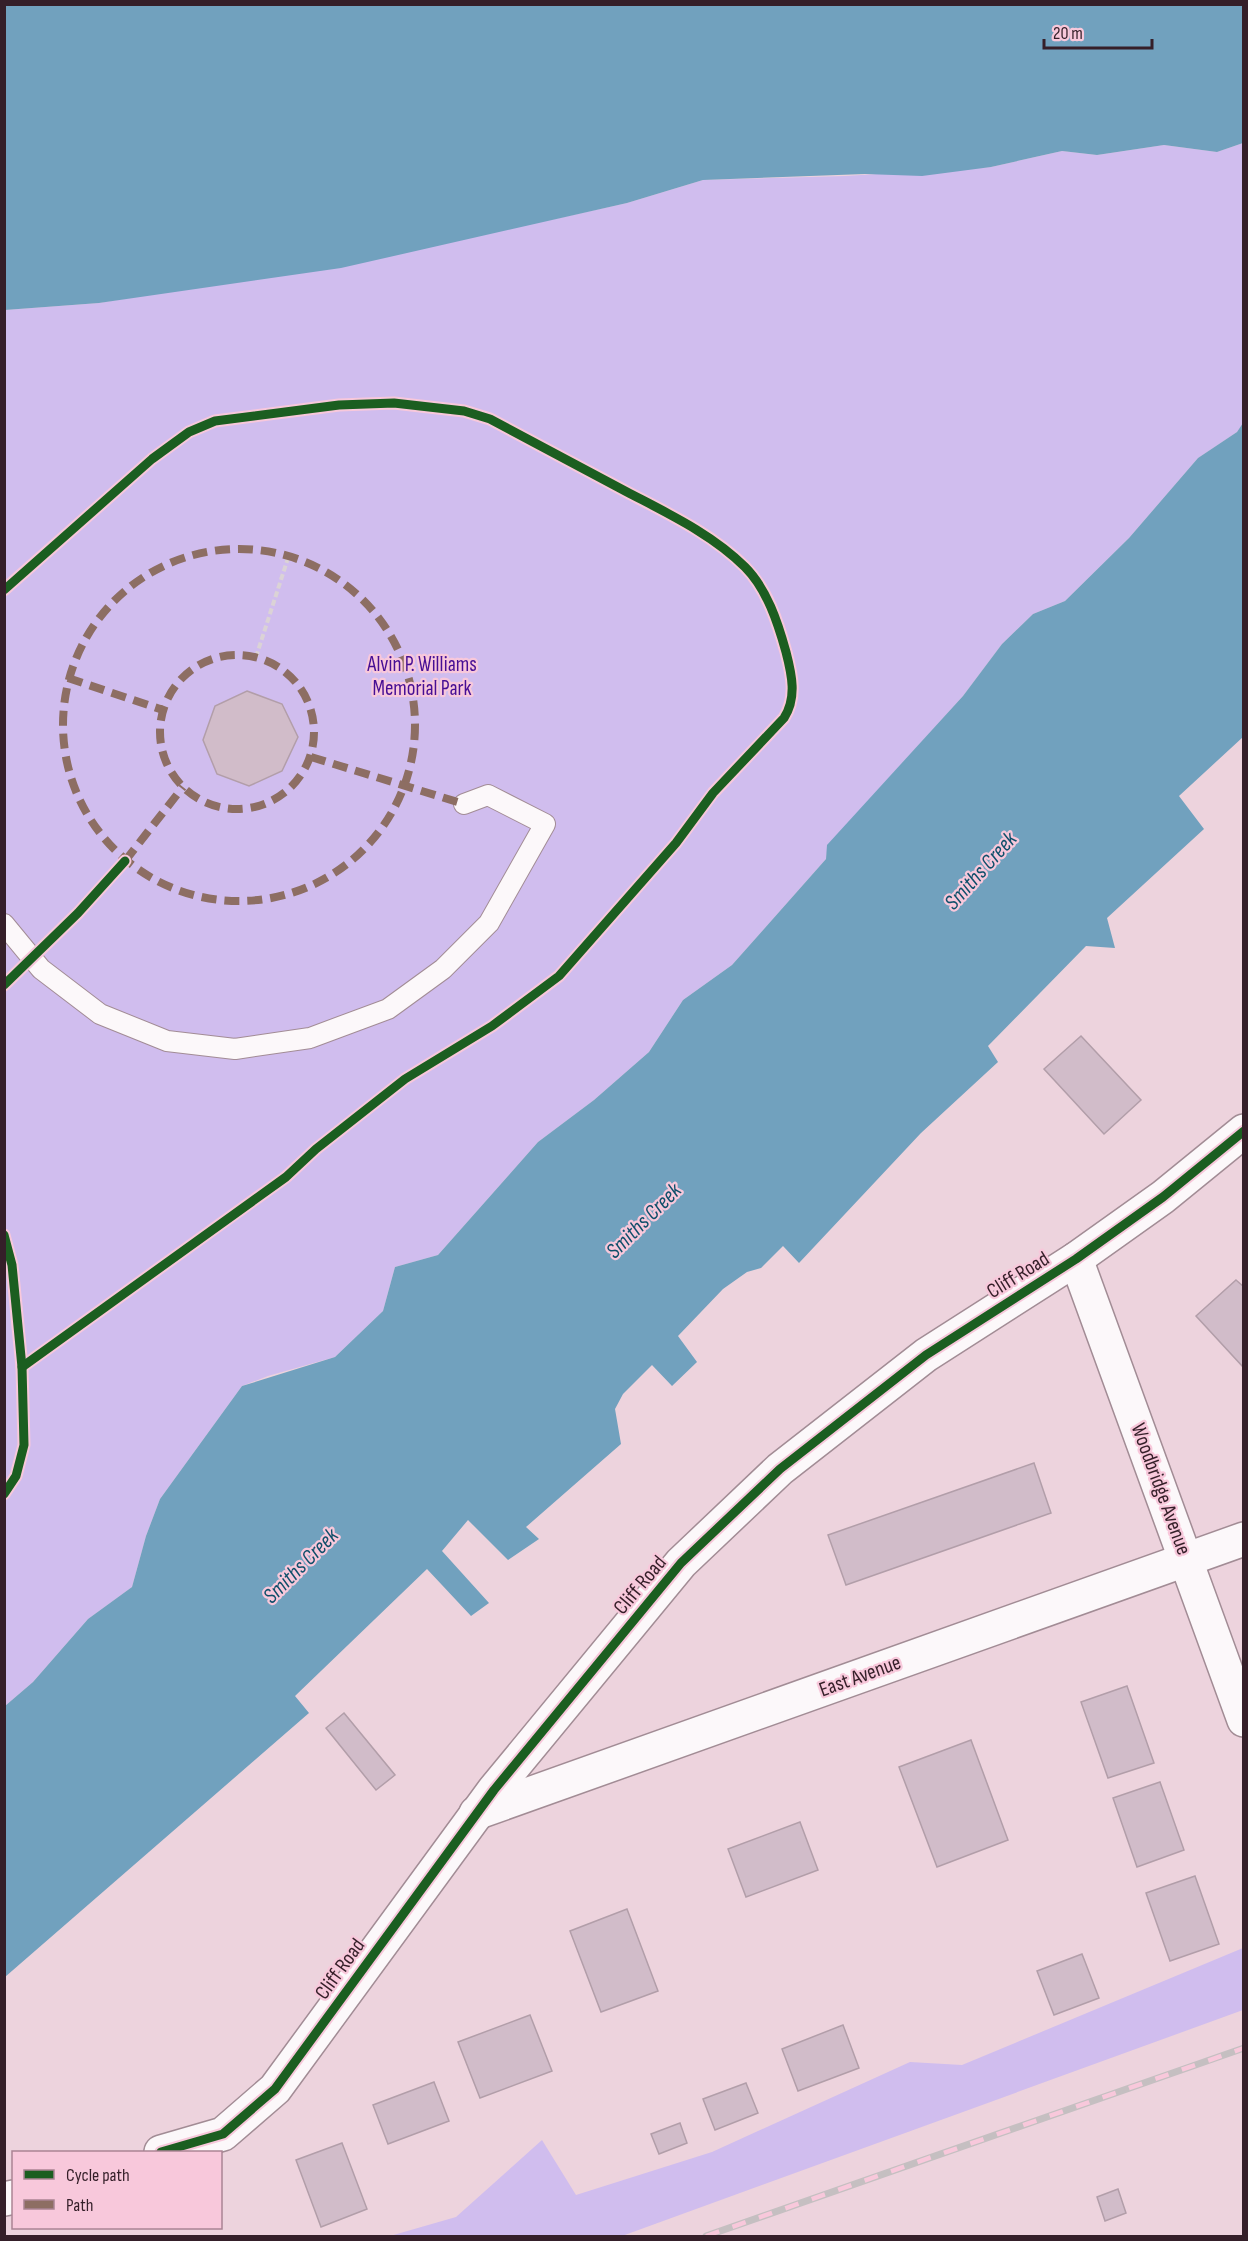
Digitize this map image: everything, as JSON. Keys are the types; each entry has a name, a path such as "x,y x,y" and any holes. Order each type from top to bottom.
{"street":[{"name":"Cliff Road","path":"164,2151 223,2134 275,2089 476,1813 681,1563 780,1469 926,1355 1076,1259 1163,1197 1244,1131"},
{"name":"Woodbridge Avenue","path":"1076,1259 1244,1720"},
{"name":"East Avenue","path":"476,1813 1244,1539"}],"lane":[{"path":"4,924 41,969 100,1014 167,1041 235,1049 310,1038 388,1009 443,969 489,923 545,824 488,795 464,804"}],"path":[{"path":"256,657 289,555"}],"green space":[{"name":"Alvin P. Williams Memorial Park","path":"1243,143 1244,423 1237,432 1198,458 1129,538 1065,601 1033,614 1002,644 963,696 828,845 826,859 732,965 683,1000 649,1052 594,1100 538,1142 438,1255 395,1267 383,1311 335,1357 268,1376 242,1386 160,1499 146,1536 132,1587 88,1619 33,1682 5,1706 5,310 99,303 171,291 550,220 627,203 703,180 845,176 991,167 1062,151 1097,155 1164,145 1217,152"},
{"path":"1243,1948 1243,2010 622,2236 390,2236 456,2217 542,2140 576,2195 712,2152 910,2062 962,2065"}],"water":[{"path":"5,4 1243,5 1243,143 1217,152 1164,145 1097,155 1062,151 991,167 922,176 865,174 703,180 627,203 341,268 99,303 5,310"},
{"name":"Smiths Creek","path":"1243,423 1243,737 1179,796 1204,829 1107,918 1115,948 1086,946 988,1046 998,1062 921,1133 799,1263 783,1246 761,1268 747,1272 723,1289 678,1336 697,1362 672,1386 652,1365 623,1394 615,1409 621,1444 526,1527 539,1539 508,1560 468,1520 442,1551 489,1603 471,1616 427,1569 295,1696 309,1713 5,1977 5,1706 33,1682 88,1619 132,1587 146,1536 160,1499 242,1386 335,1357 383,1311 395,1267 438,1255 538,1142 594,1100 649,1052 683,1000 732,965 826,859 827,845 963,696 1002,644 1033,614 1065,601 1129,538 1198,458 1237,432"}],"building":[{"path":"247,691 282,704 298,737 282,771 249,786 217,774 203,740 215,706"},
{"path":"1081,1036 1141,1100 1104,1134 1044,1069"},
{"path":"1236,1280 1244,1287 1244,1368 1196,1316"},
{"path":"1034,1463 1051,1513 846,1585 828,1535"},
{"path":"1127,1686 1154,1763 1108,1778 1081,1702"},
{"path":"344,1713 395,1775 376,1790 326,1728"},
{"path":"971,1740 1008,1840 937,1867 899,1767"},
{"path":"1160,1782 1184,1850 1137,1867 1113,1798"},
{"path":"800,1822 818,1870 746,1897 728,1849"},
{"path":"1195,1876 1219,1944 1170,1961 1146,1893"},
{"path":"627,1909 658,1991 601,2012 570,1931"},
{"path":"1082,1954 1099,1998 1054,2015 1037,1971"},
{"path":"530,2015 552,2071 480,2098 458,2042"},
{"path":"843,2025 859,2068 798,2091 782,2049"},
{"path":"434,2082 449,2121 388,2144 373,2105"},
{"path":"746,2083 758,2113 715,2130 703,2099"},
{"path":"680,2123 687,2143 659,2154 651,2134"},
{"path":"342,2143 367,2209 321,2227 296,2160"},
{"path":"1118,2189 1126,2213 1105,2221 1097,2197"}],"railway":[{"path":"706,2236 1244,2048"}],"marked path":[{"path":"222,549 256,549 290,556 322,569 364,600 386,627 402,657 412,691 415,725 412,759 402,793 386,823 364,850 337,872 307,888 256,901 222,901 188,894 156,881 127,861 103,837 83,808 70,776 63,742 63,708 70,674 83,642 103,613 127,589 156,569 188,556 222,549"},
{"path":"237,655 252,656 266,661 280,668 291,678 301,689 308,703 313,717 314,732 313,747 308,761 301,775 291,786 280,796 266,803 252,808 237,809 222,808 208,803 194,796 183,786 173,775 166,761 161,747 160,732 161,717 166,703 173,689 183,678 194,668 208,661 222,656 237,655"},
{"path":"68,678 163,710"},
{"path":"311,757 464,804"},
{"path":"125,861 183,787"}],"cycle path":[{"path":"4,590 152,459 189,432 215,421 339,405 394,403 464,411 490,419 673,516 704,534 732,555 753,576 766,596 786,652 792,686 791,702 784,718 713,793 676,843 559,976 492,1026 405,1079 316,1149 286,1177 22,1367"},
{"path":"4,985 78,913 125,861"},
{"path":"164,2151 223,2134 275,2089 494,1790 681,1563 780,1469 926,1355 1076,1259 1163,1197 1244,1131"},
{"path":"4,1235 12,1265 22,1367 24,1445 16,1476 4,1494"}]}
